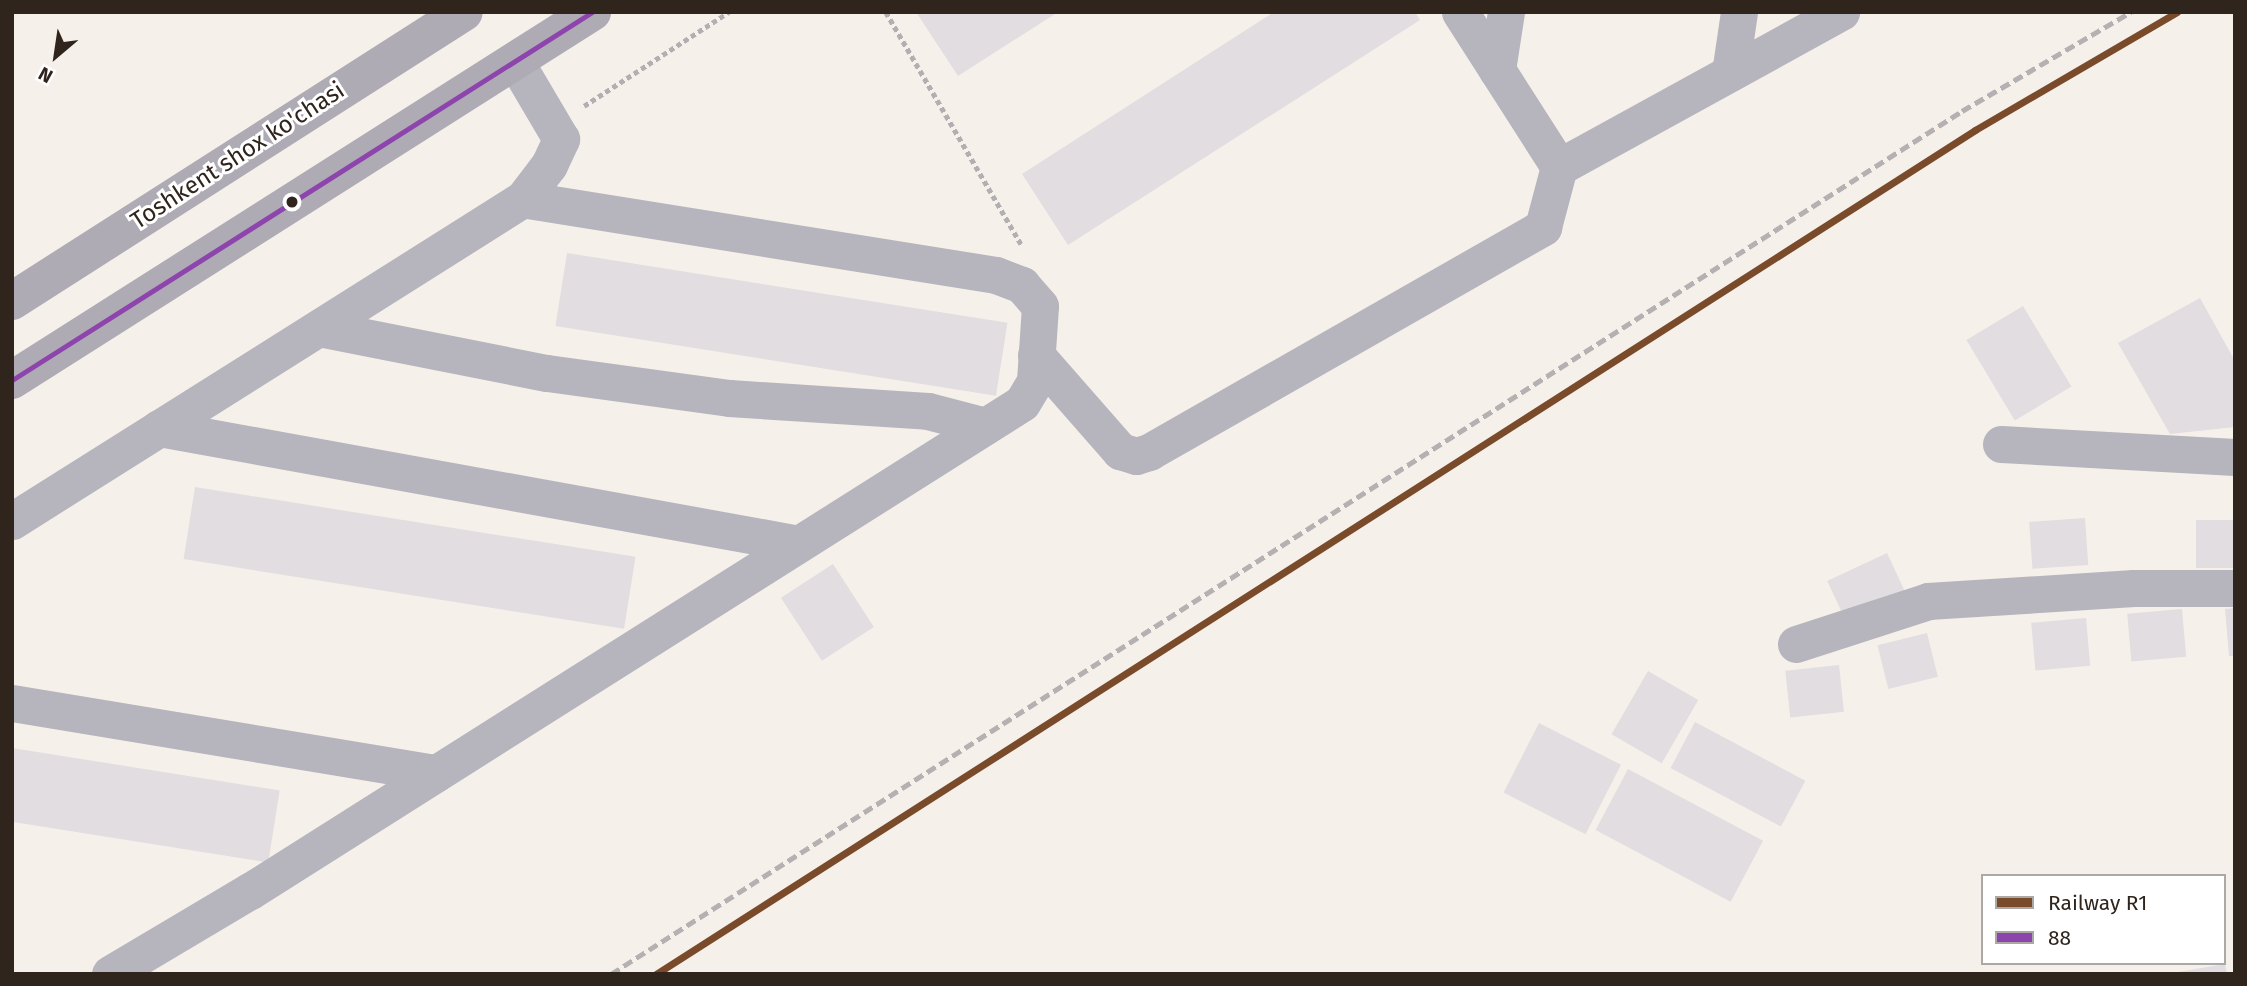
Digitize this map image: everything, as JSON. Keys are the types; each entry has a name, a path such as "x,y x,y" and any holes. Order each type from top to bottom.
{"main road":[{"name":"Toshkent shox ko'chasi","path":"12,300 464,12"},
{"path":"12,380 592,12"}],"street":[{"path":"1460,12 1559,167"},
{"path":"1497,70 1506,12"},
{"path":"1730,73 1739,12"},
{"path":"1036,355 1120,451 1136,456 1149,452 1543,228 1559,167 1841,12"},
{"path":"12,521 523,199 549,165 561,139 515,61"},
{"path":"110,974 250,891 1023,403 1035,381 1040,306 1022,285 996,275 523,199"},
{"path":"318,328 547,373 729,398 928,411 985,426"},
{"path":"159,428 799,544"},
{"path":"2001,444 2235,457"},
{"path":"1796,644 1928,601 2134,588 2235,588"},
{"path":"12,703 436,774"}],"path":[{"path":"554,126 729,12"},
{"path":"886,12 1023,248 1022,285"}],"building":[{"path":"916,12 1058,12 958,76"},
{"path":"1274,12 1415,12 1420,20 1068,245 1022,174"},
{"path":"567,253 1008,323 996,396 555,326"},
{"path":"2200,298 2235,361 2235,427 2170,434 2118,343"},
{"path":"2023,306 2071,387 2015,421 1966,340"},
{"path":"195,487 636,557 624,629 184,559"},
{"path":"2085,518 2088,565 2032,569 2029,522"},
{"path":"2196,520 2235,520 2235,568 2196,568"},
{"path":"1887,553 1905,592 1845,620 1827,581"},
{"path":"833,564 874,627 822,661 781,598"},
{"path":"2235,608 2235,656 2229,656 2225,609"},
{"path":"2182,609 2186,657 2131,662 2127,614"},
{"path":"2086,618 2090,666 2035,671 2031,623"},
{"path":"1927,633 1938,677 1888,689 1878,645"},
{"path":"1839,665 1844,712 1790,717 1785,671"},
{"path":"1648,671 1698,700 1662,763 1612,734"},
{"path":"1695,722 1805,781 1781,827 1671,768"},
{"path":"1539,723 1621,765 1586,834 1504,792"},
{"path":"12,748 280,790 268,862 12,822"},
{"path":"1628,769 1763,841 1731,902 1596,830"},
{"path":"2225,965 2227,974 2178,974"}],"railway":[{"path":"611,974 1962,111 2131,12"}],"rail line":[{"name":"R1","path":"656,974 1975,130 2177,12"}],"transit line":[{"name":"88","path":"12,380 592,12"}]}
